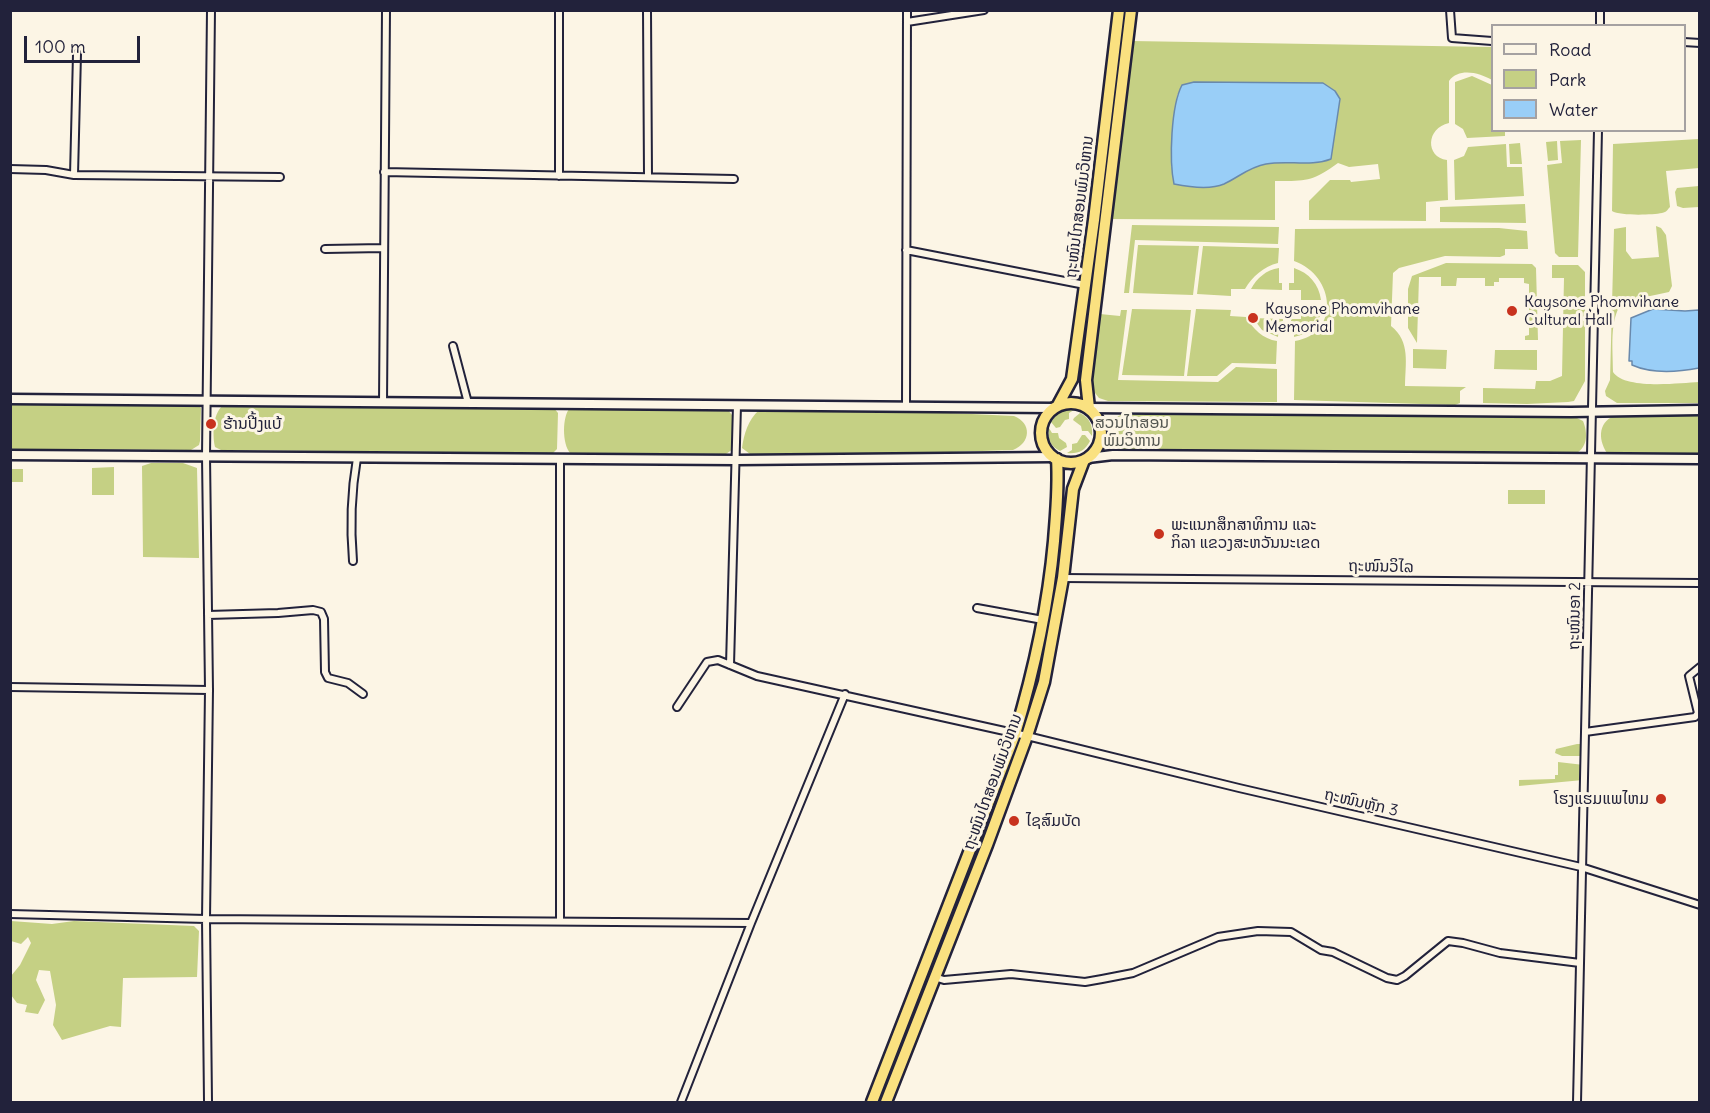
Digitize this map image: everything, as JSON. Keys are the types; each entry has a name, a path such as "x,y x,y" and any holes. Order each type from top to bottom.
{"highway":[{"name":"ຖະໜົນໄກສອນພົມວິຫານ","path":"1089,408 1086,380 1089,299 1084,285 1119,10"},
{"name":"ຖະໜົນໄກສອນພົມວິຫານ","path":"1056,406 1072,379 1089,299 1131,10"},
{"path":"1074,402 1089,408 1099,421 1101,432 1099,444 1086,459 1067,463 1055,458 1045,449 1040,433 1043,421 1056,406 1074,402"},
{"name":"ຖະໜົນໄກສອນພົມວິຫານ","path":"872,1102 1015,734 1032,679 1051,576 1058,498 1055,458"},
{"name":"ຖະໜົນໄກສອນພົມວິຫານ","path":"886,1102 1027,736 1044,682 1063,578 1073,489 1086,459"},
{"path":"955,891 967,895"}],"street":[{"path":"208,1102 206,919 209,690 206,456 211,10"},
{"path":"383,403 386,10"},
{"path":"559,10 559,176"},
{"path":"647,10 648,177"},
{"path":"906,406 907,10"},
{"path":"907,22 984,10"},
{"path":"1450,10 1452,38 1491,41"},
{"path":"74,175 76,54"},
{"name":"ຖະໜົນອາ 2","path":"1577,1102 1598,132"},
{"path":"10,169 46,170 74,175 279,177"},
{"path":"384,172 734,179"},
{"path":"325,249 383,248"},
{"path":"906,250 1084,285"},
{"path":"453,346 468,404"},
{"path":"10,399 468,404 1056,406"},
{"path":"677,706 707,662 718,660 730,665 737,405"},
{"path":"1089,408 1700,410"},
{"path":"10,455 736,460 1055,458"},
{"path":"1086,459 1113,455 1700,459"},
{"path":"353,561 350,533 351,494 357,458"},
{"path":"560,458 560,921"},
{"name":"ຖະໜົນວິໄລ","path":"1063,578 1700,582"},
{"path":"977,608 1043,620"},
{"path":"207,615 278,614 313,610 321,612 324,619 325,672 328,678 348,682 363,694"},
{"name":"ຖະໜົນຫຼັກ 3","path":"730,665 757,676 1027,736 1239,788 1581,867 1700,905"},
{"path":"1586,732 1695,717 1698,713 1689,676 1700,667"},
{"path":"10,687 209,690"},
{"path":"681,1102 751,923 845,694"},
{"path":"10,914 206,919 751,923"},
{"path":"934,977 944,980 1011,974 1085,982 1102,980 1133,973 1218,937 1258,931 1291,932 1321,950 1333,952 1387,978 1397,980 1448,941 1500,953 1580,963"}],"green space":[{"path":"1132,41 1491,47 1491,80 1482,75 1464,73 1458,74 1449,81 1449,123 1436,130 1431,142 1435,154 1447,160 1448,200 1426,202 1426,221 1309,220 1309,201 1330,180 1350,180 1351,182 1380,179 1378,164 1349,167 1338,163 1322,174 1308,179 1275,181 1275,220 1111,219","holes":["1194,82 1323,83 1335,91 1340,99 1331,159 1268,164 1245,171 1224,184 1171,167 1177,96 1182,85"]},
{"path":"1472,76 1491,85 1491,132 1505,132 1505,136 1467,138 1463,129 1455,124 1455,82"},
{"path":"1699,139 1699,168 1666,171 1670,207 1664,213 1636,215 1612,211 1613,144"},
{"path":"1581,140 1578,257 1559,257 1555,253 1547,165 1562,163 1560,141"},
{"path":"1557,141 1558,160 1548,161 1546,142"},
{"path":"1520,143 1522,164 1510,164 1509,144"},
{"path":"1506,144 1507,167 1522,167 1524,196 1455,200 1454,160 1464,156 1468,147"},
{"path":"1699,186 1699,207 1677,206 1675,192 1677,188"},
{"path":"1525,204 1526,223 1440,222 1440,207"},
{"path":"1132,225 1279,227 1278,244 1135,240 1129,293 1124,293"},
{"path":"1656,226 1661,228 1666,235 1672,286 1669,292 1622,302 1613,326 1613,372 1619,378 1640,383 1699,382 1699,403 1617,403 1606,396 1605,391 1610,380 1614,229 1626,227 1626,251 1632,259 1659,257"},
{"path":"1499,228 1527,231 1528,249 1505,249 1505,255 1500,257 1445,256 1399,268 1393,273 1391,326 1402,339 1406,354 1405,386 1466,387 1460,391 1460,403 1455,405 1294,400 1295,341 1310,336 1320,328 1326,317 1327,304 1325,291 1318,279 1308,268 1294,261 1295,229"},
{"path":"1138,245 1199,246 1193,295 1133,293"},
{"path":"1203,246 1279,248 1278,263 1259,273 1245,289 1231,289 1231,296 1197,294"},
{"path":"1446,263 1532,264 1536,268 1538,340 1525,340 1525,336 1529,335 1529,284 1524,283 1524,278 1499,278 1499,282 1494,282 1494,286 1485,286 1485,278 1457,278 1456,286 1441,286 1441,277 1419,277 1417,343 1408,328 1408,289 1412,276"},
{"path":"1552,265 1578,265 1585,272 1585,381 1574,401 1527,404 1483,403 1483,388 1535,389 1536,381 1550,381 1562,376 1564,278 1552,278"},
{"path":"1279,268 1279,283 1282,283 1282,290 1251,289 1262,275"},
{"path":"1294,268 1312,280 1321,300 1301,300 1301,290 1289,290 1289,283 1294,283"},
{"path":"1301,306 1322,307 1319,318 1313,326 1305,333 1294,337 1294,323 1291,323 1291,319 1301,319"},
{"path":"1132,309 1191,310 1184,376 1122,375"},
{"path":"1196,309 1231,310 1230,316 1246,317 1259,333 1277,341 1276,364 1232,363 1217,376 1187,376"},
{"path":"1121,310 1127,310 1118,380 1218,382 1236,367 1277,369 1277,402 1108,401 1099,398 1091,388 1100,314 1120,316"},
{"path":"1253,318 1283,319 1283,322 1279,322 1278,337 1262,330"},
{"path":"1413,349 1447,350 1446,369 1413,368"},
{"path":"1495,350 1537,350 1537,370 1494,369"},
{"path":"11,403 198,405 201,408 200,441 199,445 191,450 11,449"},
{"path":"225,404 554,408 558,413 557,449 553,453 221,450 215,447 214,429 218,412"},
{"path":"570,408 728,410 732,415 733,449 726,454 570,453 567,449 564,430 567,412"},
{"path":"1065,409 1074,410 1069,413 1069,419 1056,428 1051,422 1059,412"},
{"path":"759,410 886,410 1014,416 1024,423 1027,433 1023,443 1013,450 887,454 750,454 742,448 745,432"},
{"path":"1080,413 1090,423 1092,436 1088,431 1082,431 1081,426 1073,420"},
{"name":"ສວນໄກສອນ ພົມວິຫານ","path":"1128,413 1571,415 1583,421 1586,440 1579,452 1574,454 1126,452 1114,444 1110,427 1111,422 1118,416"},
{"path":"1617,415 1699,415 1699,455 1607,453 1602,441 1601,430 1606,421"},
{"path":"1049,428 1052,433 1058,433 1059,438 1066,443 1067,447 1060,451 1054,447 1048,435"},
{"path":"1082,435 1090,441 1086,447 1075,453 1067,453 1072,450 1072,444 1077,443"},
{"path":"151,463 183,463 197,468 199,558 143,557 142,466"},
{"path":"114,467 114,495 92,495 92,468"},
{"path":"11,469 23,469 23,482 11,482"},
{"path":"1508,490 1545,490 1545,504 1508,504"},
{"path":"1584,744 1583,756 1562,756 1555,753 1556,749"},
{"path":"1558,762 1584,765 1583,780 1519,786 1519,780 1555,779 1555,775 1558,775"},
{"path":"11,921 52,924 74,921 194,926 199,931 197,977 123,978 121,1027 110,1026 62,1040 53,1025 56,1005 50,971 39,970 36,980 45,1000 38,1014 25,1012 27,1005 17,1003 11,995 11,976 20,965 31,943 28,937 21,944 11,941"}],"water":[{"path":"1194,82 1323,83 1335,91 1340,99 1331,159 1316,163 1260,165 1224,184 1212,187 1174,184 1171,148 1175,106 1182,85"},
{"path":"1653,309 1699,310 1699,368 1665,371 1648,370 1632,365 1632,361 1629,361 1631,318"}],"place":[{"name":"Kaysone Phomvihane Cultural Hall","path":"1512,311"},
{"name":"Kaysone Phomvihane Memorial","path":"1253,318"},
{"name":"ຮ້ານປີ້ງແບ້","path":"211,424"},
{"name":"ພະແນກສຶກສາທິການ ແລະ ກິລາ ແຂວງສະຫວັນນະເຂດ","path":"1159,534"},
{"name":"ໂຮງແຮມແພໄຫມ","path":"1661,799"},
{"name":"ໄຊສົມບັດ","path":"1014,821"}]}
